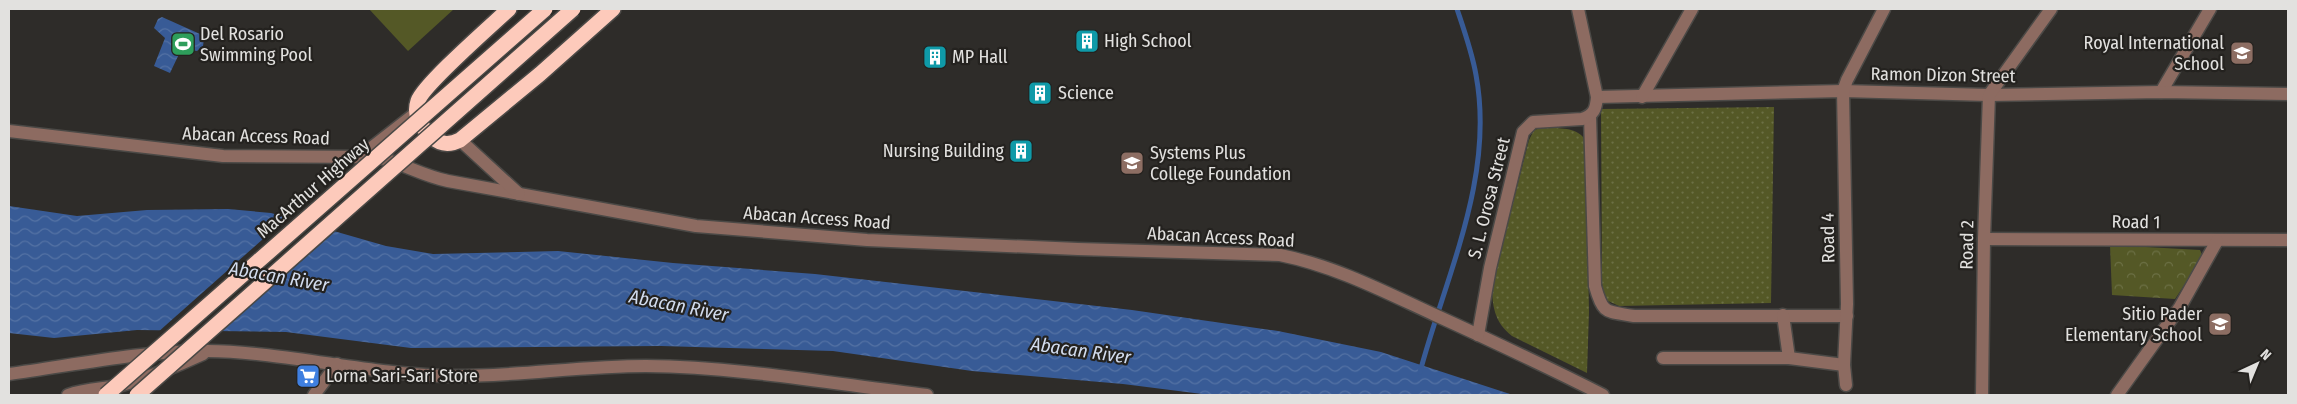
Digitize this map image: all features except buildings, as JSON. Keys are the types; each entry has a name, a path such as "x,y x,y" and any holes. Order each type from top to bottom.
{"highway":[{"path":"509,9 430,84 419,98 416,113 424,129 439,142 446,144 460,140 526,86 613,9"},
{"name":"MacArthur Highway","path":"106,395 545,9"},
{"path":"137,395 573,9"}],"street":[{"path":"1578,9 1597,97 1596,107 1590,116 1595,286 1600,303 1607,312 1634,316 1847,316"},
{"path":"1642,97 1692,9"},
{"path":"1843,91 1884,9"},
{"path":"1989,95 2051,9"},
{"path":"2161,92 2210,9"},
{"name":"Ramon Dizon Street","path":"1597,97 1843,91 1989,95 2161,92 2288,94"},
{"name":"Road 4","path":"1843,91 1847,316 1844,365 1846,385"},
{"name":"Road 2","path":"1982,395 1984,239 1989,95"},
{"path":"361,156 416,113"},
{"name":"S. L. Orosa Street","path":"1478,335 1490,268 1523,132 1533,122 1540,120 1575,119 1590,116"},
{"name":"Abacan Access Road","path":"9,131 223,156 280,158 361,156 391,160 429,177 696,226 848,238 1078,249 1280,255 1313,263 1380,289 1544,365 1603,395"},
{"path":"460,140 519,194"},
{"name":"Road 1","path":"1984,239 2288,240"},
{"path":"2117,395 2180,307 2217,241"},
{"path":"1783,315 1789,358"},
{"path":"68,395 81,390 128,383 172,368 208,351"},
{"path":"9,374 134,355 208,351 405,372 466,376 644,366 678,367 927,395"},
{"path":"128,383 135,372 134,355"},
{"path":"1663,358 1789,358 1844,365"},
{"path":"314,395 337,364"}],"green space":[{"path":"369,9 454,9 408,51"},
{"path":"1774,107 1771,303 1619,306 1606,300 1602,283 1601,109"},
{"path":"1541,128 1567,129 1579,133 1586,142 1589,312 1587,373 1512,336 1501,325 1495,313 1492,284 1529,140 1534,130"},
{"path":"2110,245 2200,250 2203,257 2175,299 2112,295"}],"water":[{"name":"Del Rosario Swimming Pool","path":"162,17 200,34 204,39 203,46 197,51 184,49 180,52 170,73 154,66 165,38 154,28 158,19"},
{"name":"Abacan River","path":"9,206 77,216 147,210 228,209 271,213 386,246 433,254 558,251 673,263 815,274 1132,310 1278,331 1381,352 1513,395 1210,395 1123,384 972,371 833,351 661,346 411,348 286,332 137,330 54,338 9,333"}],"pier":[{"path":"290,215 339,228 220,333 157,333"}],"waterway":[{"path":"1420,372 1465,225 1479,151 1480,113 1476,75 1457,9"}],"place":[{"name":"High School","path":"1087,41"},
{"name":"Del Rosario Swimming Pool","path":"183,44"},
{"name":"Royal International School","path":"2242,53"},
{"name":"MP Hall","path":"935,57"},
{"name":"Science","path":"1040,93"},
{"name":"Nursing Building","path":"1021,151"},
{"name":"Systems Plus College Foundation","path":"1132,163"},
{"name":"Sitio Pader Elementary School","path":"2220,324"},
{"name":"Lorna Sari-Sari Store","path":"308,376"}]}
